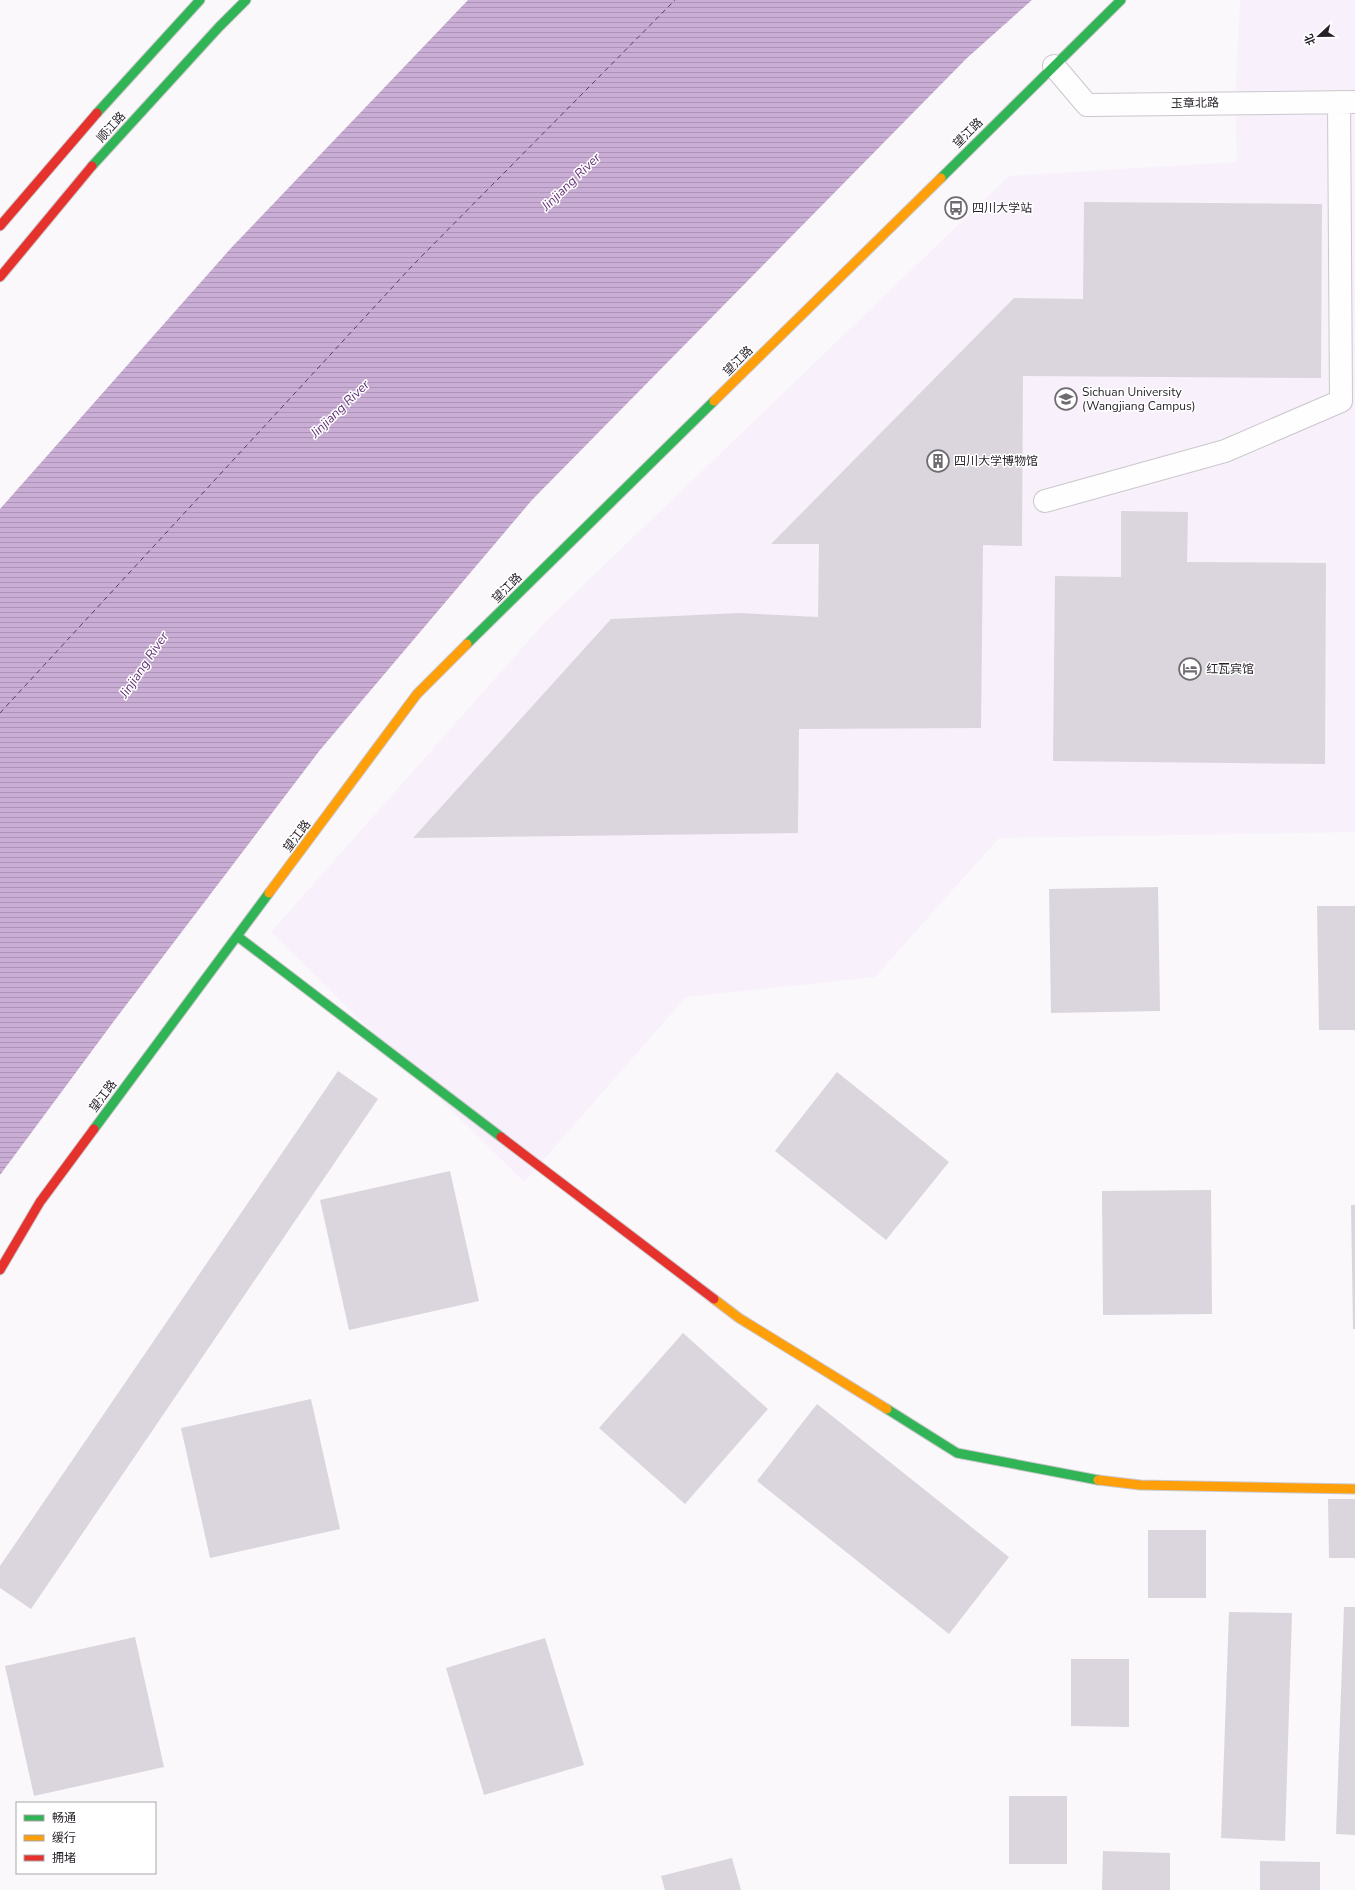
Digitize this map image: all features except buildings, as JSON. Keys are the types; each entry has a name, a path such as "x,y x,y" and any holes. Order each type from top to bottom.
{"street":[{"name":"顺江路","path":"0,226 72,140 200,0"},
{"name":"顺江路","path":"0,277 96,161 219,27 246,0"},
{"name":"望江路","path":"0,1270 40,1202 417,694 1121,0"},
{"name":"玉章北路","path":"1054,66 1087,105 1347,102"},
{"path":"1045,502 1225,451 1342,402 1347,102"},
{"path":"237,936 739,1318 958,1453 1104,1481 1140,1485 1355,1489"}],"shaded area":[{"name":"Sichuan University (Wangjiang Campus)","path":"1240,0 1355,0 1355,832 999,838 875,977 686,997 524,1182 271,932 545,622 1009,176 1237,162 1235,103"}],"water":[{"name":"Jinjiang River","path":"468,0 1032,0 967,58 532,500 320,750 114,1021 0,1175 0,509 232,247"}],"ferry route":[{"path":"0,713 413,265 675,0"}],"traffic: fast":[{"path":"97,113 200,0"},
{"path":"92,166 219,27 246,0"},
{"path":"941,178 1121,0"},
{"path":"467,644 714,401"},
{"path":"94,1129 269,893"},
{"path":"237,936 501,1137"},
{"path":"887,1409 957,1453 1098,1480"}],"traffic: slow":[{"path":"714,401 941,178"},
{"path":"269,893 417,694 467,644"},
{"path":"714,1299 739,1318 887,1409"},
{"path":"1098,1480 1140,1485 1355,1489"}],"traffic: jam":[{"path":"0,226 97,113"},
{"path":"0,277 92,166"},
{"path":"0,1270 40,1202 94,1129"},
{"path":"501,1137 714,1299"}],"place":[{"name":"四川大学站","path":"956,208"},
{"name":"Sichuan University (Wangjiang Campus)","path":"1066,399"},
{"name":"四川大学博物馆","path":"938,461"},
{"name":"红瓦宾馆","path":"1190,669"}]}
